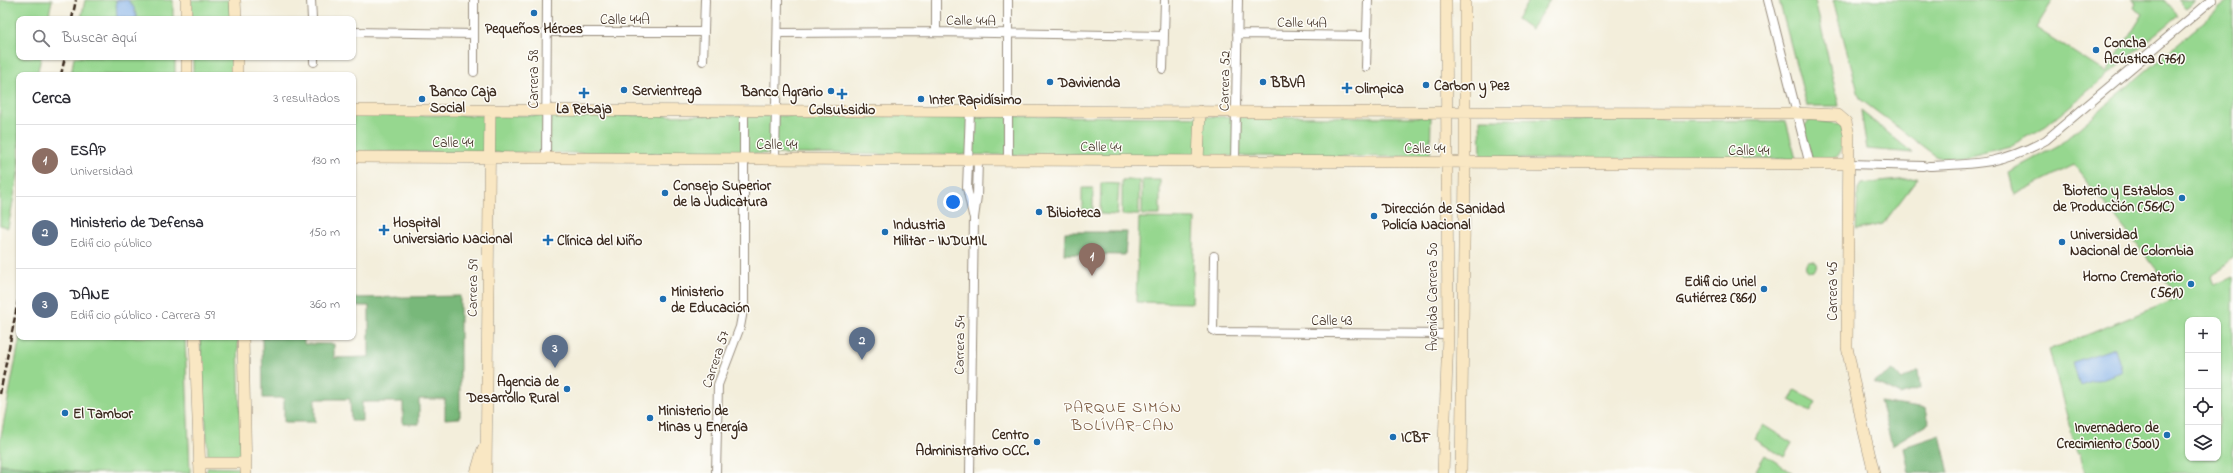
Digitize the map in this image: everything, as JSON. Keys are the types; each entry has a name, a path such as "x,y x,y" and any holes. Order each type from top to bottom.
{"street":[{"path":"186,0 186,16"},
{"path":"235,0 236,16"},
{"path":"311,0 312,16"},
{"path":"474,0 474,72"},
{"name":"Carrera 58","path":"546,158 547,0"},
{"path":"703,61 705,0"},
{"path":"775,159 778,0"},
{"path":"936,0 936,32"},
{"path":"1008,0 1008,160"},
{"path":"1163,69 1165,0"},
{"name":"Carrera 52","path":"1235,162 1238,0"},
{"path":"1366,68 1368,0"},
{"name":"Avenida Carrera 50","path":"1443,473 1448,334 1446,0"},
{"path":"1461,473 1465,163 1465,0"},
{"path":"1768,0 1795,113 1810,165"},
{"path":"1849,164 1926,166 2000,160 2029,149 2046,140 2212,0"},
{"path":"356,32 474,34"},
{"name":"Calle 44A","path":"546,32 704,32"},
{"name":"Calle 44A","path":"778,32 936,32 1164,36"},
{"name":"Calle 44A","path":"1237,34 1367,36"},
{"path":"187,60 187,72"},
{"path":"237,60 237,72"},
{"path":"356,110 1795,113"},
{"name":"Carrera 59","path":"486,473 485,443 490,110"},
{"name":"Carrera 57","path":"716,473 718,385 740,327 744,305 744,110"},
{"name":"Carrera 54","path":"970,111 977,196 974,218 970,473"},
{"path":"1198,162 1200,111"},
{"name":"Carrera 45","path":"1795,113 1838,115 1846,122 1849,135 1847,347 1862,423 1874,473"},
{"name":"Calle 44","path":"356,157 1849,164"},
{"name":"Calle 43","path":"1214,256 1213,330 1217,332 1448,334"},
{"path":"195,340 199,468 246,468 243,340"},
{"name":"Carrera 59","path":"476,473 485,443"}],"green space":[{"path":"0,0 52,0 49,16 16,16 16,60 40,60 38,72 16,72 16,186 8,228 0,225"},
{"path":"85,0 173,0 173,16 82,16"},
{"path":"191,0 230,0 231,16 192,16"},
{"path":"1529,0 1550,0 1531,29 1517,19"},
{"path":"1779,0 1815,0 1839,106 1807,106"},
{"path":"1833,0 2053,0 2036,28 2106,73 2143,14 2134,8 2136,3 2131,0 2164,0 2178,16 2046,126 2010,146 1966,157 1937,157 1860,99"},
{"path":"2177,0 2195,0 2186,8"},
{"path":"2229,0 2233,0 2233,258 2211,277 2214,285 2233,277 2233,473 2085,473 2080,453 2077,453 2049,350 2179,298 2074,165 2014,195 2009,172 2059,145"},
{"path":"74,60 175,60 175,72 72,72"},
{"path":"193,60 232,60 233,72 193,72"},
{"path":"1861,111 1913,153 1867,149"},
{"path":"356,115 1431,117 1430,157 356,152"},
{"path":"1480,119 1786,121 1796,159 1481,159"},
{"path":"1810,120 1841,124 1843,142 1841,151 1835,158 1812,161 1804,126"},
{"path":"1918,178 1883,224 1856,230 1858,189 1861,184"},
{"path":"1122,180 1139,180 1139,215 1122,215"},
{"path":"1142,180 1160,180 1160,215 1142,215"},
{"path":"1101,183 1119,184 1117,215 1100,214"},
{"path":"1082,188 1093,188 1093,210 1082,210"},
{"path":"1139,218 1195,219 1192,303 1136,302"},
{"path":"1065,232 1127,232 1125,255 1064,254"},
{"path":"1809,261 1813,261 1815,262 1815,270 1809,271 1806,268 1806,264"},
{"path":"460,296 460,418 445,419 445,399 419,399 419,424 403,424 403,402 362,402 362,421 351,421 350,399 315,399 315,422 284,422 284,398 263,398 262,340 304,340 304,344 334,344 334,358 369,357 369,306 356,306 356,298"},
{"path":"19,340 185,340 190,473 0,473 0,441"},
{"path":"200,340 238,340 241,456 238,459 211,458 208,455"},
{"path":"1893,370 1902,380 1918,370 1920,388 1900,395 1874,382"},
{"path":"1795,390 1816,402 1810,412 1790,400"},
{"path":"1880,402 1926,409 1929,423 1892,445"},
{"path":"1763,425 1792,443 1784,457 1754,439"},
{"path":"1940,435 1949,473 1909,473 1904,447"},
{"path":"1765,455 1793,473 1761,473 1756,470"},
{"path":"0,464 88,473 0,473"},
{"path":"208,467 239,468 241,473 206,473"}],"water":[{"path":"116,0 128,0 134,8 136,16 117,16"},
{"path":"2115,348 2122,372 2080,386 2073,362"}],"railway":[{"path":"73,16 76,0"},
{"path":"62,72 64,60"},
{"path":"0,394 16,311"}],"place":[{"name":"Pequeños Héroes","path":"534,13"},
{"name":"Concha Acústica (761)","path":"2096,50"},
{"name":"Davivienda","path":"1050,82"},
{"name":"BBVA","path":"1263,82"},
{"name":"Carbon y Pez","path":"1426,85"},
{"name":"Olimpica","path":"1347,88"},
{"name":"Servientrega","path":"624,90"},
{"name":"Banco Agrario","path":"831,91"},
{"name":"La Rebaja","path":"584,93"},
{"name":"Colsubsidio","path":"842,94"},
{"name":"Banco Caja Social","path":"422,99"},
{"name":"Inter Rapidísimo","path":"921,99"},
{"name":"Consejo Superior de la Judicatura","path":"665,193"},
{"name":"Bioterio y Establos de Producción (561C)","path":"2182,198"},
{"name":"Bibioteca","path":"1039,212"},
{"name":"Dirección de Sanidad Policía Nacional","path":"1374,216"},
{"name":"Hospital Universiario Nacional","path":"384,230"},
{"name":"Industria Militar - INDUMIL","path":"885,232"},
{"name":"Clínica del Niño","path":"548,240"},
{"name":"Universidad Nacional de Colombia","path":"2062,242"},
{"name":"ESAP","path":"1092,276"},
{"name":"Horno Crematorio (561I)","path":"2191,284"},
{"name":"Edificio Uriel Gutiérrez (861)","path":"1764,289"},
{"name":"Ministerio de Educación","path":"663,299"},
{"name":"Ministerio de Defensa","path":"862,360"},
{"name":"DANE","path":"555,368"},
{"name":"Agencia de Desarrollo Rural","path":"567,389"},
{"name":"El Tambor","path":"65,413"},
{"name":"Ministerio de Minas y Energía","path":"650,418"},
{"name":"Invernadero de Crecimiento (500I)","path":"2167,435"},
{"name":"ICBF","path":"1393,437"},
{"name":"Centro Administrativo OCC.","path":"1037,442"}],"district":[{"name":"PARQUE SIMÓN BOLÍVAR-CAN","path":"1123,415"}]}
